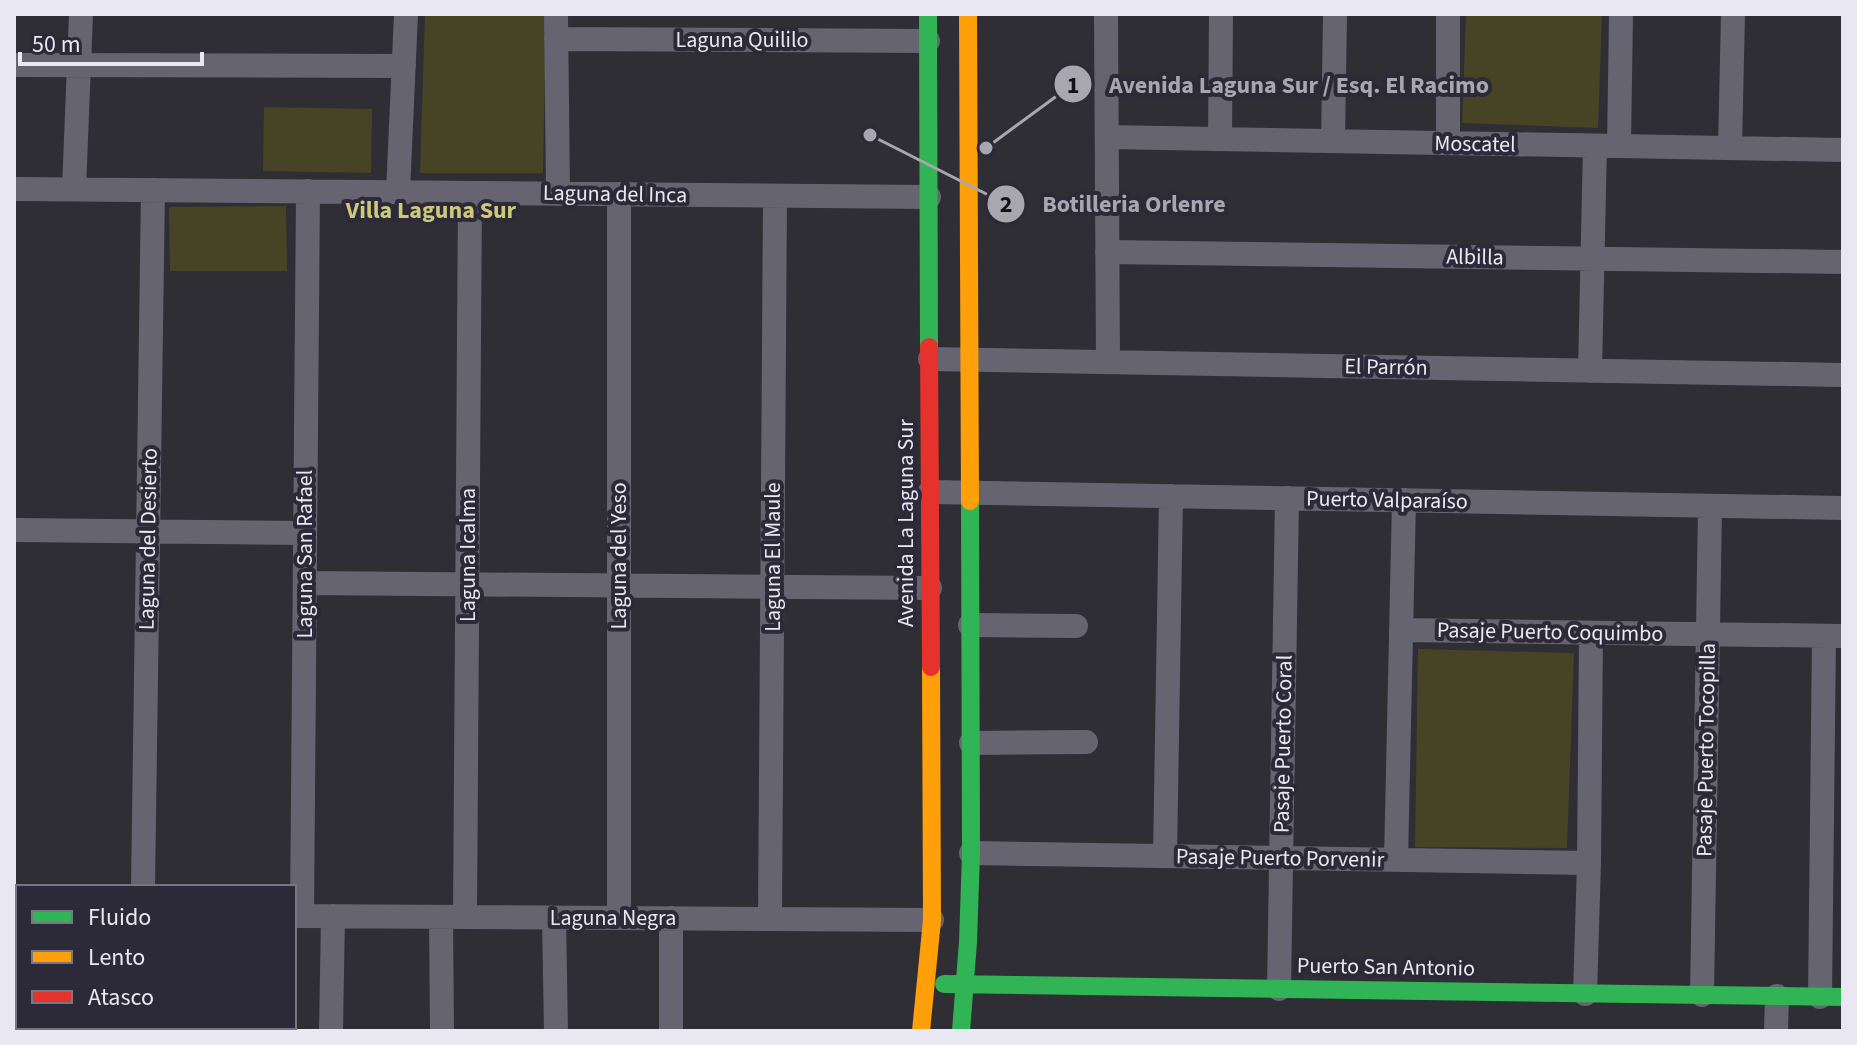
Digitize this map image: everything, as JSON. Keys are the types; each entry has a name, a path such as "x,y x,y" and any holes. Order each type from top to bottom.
{"street":[{"path":"74,189 81,14"},
{"path":"398,192 406,14"},
{"path":"556,14 558,194"},
{"name":"Avenida La Laguna Sur","path":"921,1031 932,920 928,14"},
{"path":"961,1031 967,985 971,853 968,14"},
{"path":"1106,14 1108,362"},
{"path":"1220,139 1221,14"},
{"path":"1333,141 1335,14"},
{"path":"1448,14 1448,143"},
{"path":"1590,371 1592,258 1621,14"},
{"path":"1730,148 1733,14"},
{"name":"Laguna Quililo","path":"556,39 928,41"},
{"path":"14,65 404,66"},
{"name":"Moscatel","path":"1107,137 1843,150"},
{"name":"Laguna del Inca","path":"14,189 929,197"},
{"name":"Laguna del Desierto","path":"143,885 153,190"},
{"name":"Laguna San Rafael","path":"298,916 305,583 308,191"},
{"name":"Laguna Icalma","path":"442,1031 453,917 467,585 470,193"},
{"name":"Laguna del Yeso","path":"619,194 619,918"},
{"name":"Laguna El Maule","path":"770,919 775,196"},
{"name":"Albilla","path":"1107,252 1843,262"},
{"name":"El Parrón","path":"930,359 1843,375"},
{"name":"Puerto Valparaíso","path":"930,492 1843,508"},
{"path":"1165,856 1171,496"},
{"name":"Pasaje Puerto Coral","path":"1279,989 1287,498"},
{"path":"1396,860 1404,500"},
{"name":"Pasaje Puerto Tocopilla","path":"1702,995 1710,506"},
{"path":"14,530 305,533"},
{"path":"305,583 930,588"},
{"path":"970,625 1076,626"},
{"name":"Pasaje Puerto Coquimbo","path":"1401,630 1834,636"},
{"path":"1585,994 1591,633"},
{"path":"1831,997 1834,636"},
{"path":"971,743 1086,742"},
{"name":"Pasaje Puerto Porvenir","path":"971,853 1589,863"},
{"name":"Laguna Negra","path":"298,916 932,920"},
{"path":"331,1031 333,916"},
{"path":"554,918 556,1031"},
{"path":"671,918 671,1031"},
{"name":"Puerto San Antonio","path":"927,984 1831,997"},
{"path":"1776,1031 1777,996"}],"shaded area":[{"path":"425,14 546,14 543,173 420,173"},
{"path":"1466,14 1602,14 1598,128 1462,123"},
{"path":"264,107 372,109 371,173 263,171"},
{"path":"286,206 287,271 170,271 169,207"},
{"path":"1418,649 1574,653 1567,848 1415,847"}],"traffic: fast":[{"path":"928,14 929,347"},
{"path":"961,1031 971,853 970,501"},
{"path":"944,984 1843,997"}],"traffic: slow":[{"path":"968,14 970,501"},
{"path":"921,1031 932,920 931,667"}],"traffic: jam":[{"path":"929,347 931,667"}],"place":[{"name":"Botilleria Orlenre","path":"870,135"},
{"name":"Avenida Laguna Sur / Esq. El Racimo","path":"986,148"}],"district":[{"name":"Villa Laguna Sur","path":"431,210"}]}
